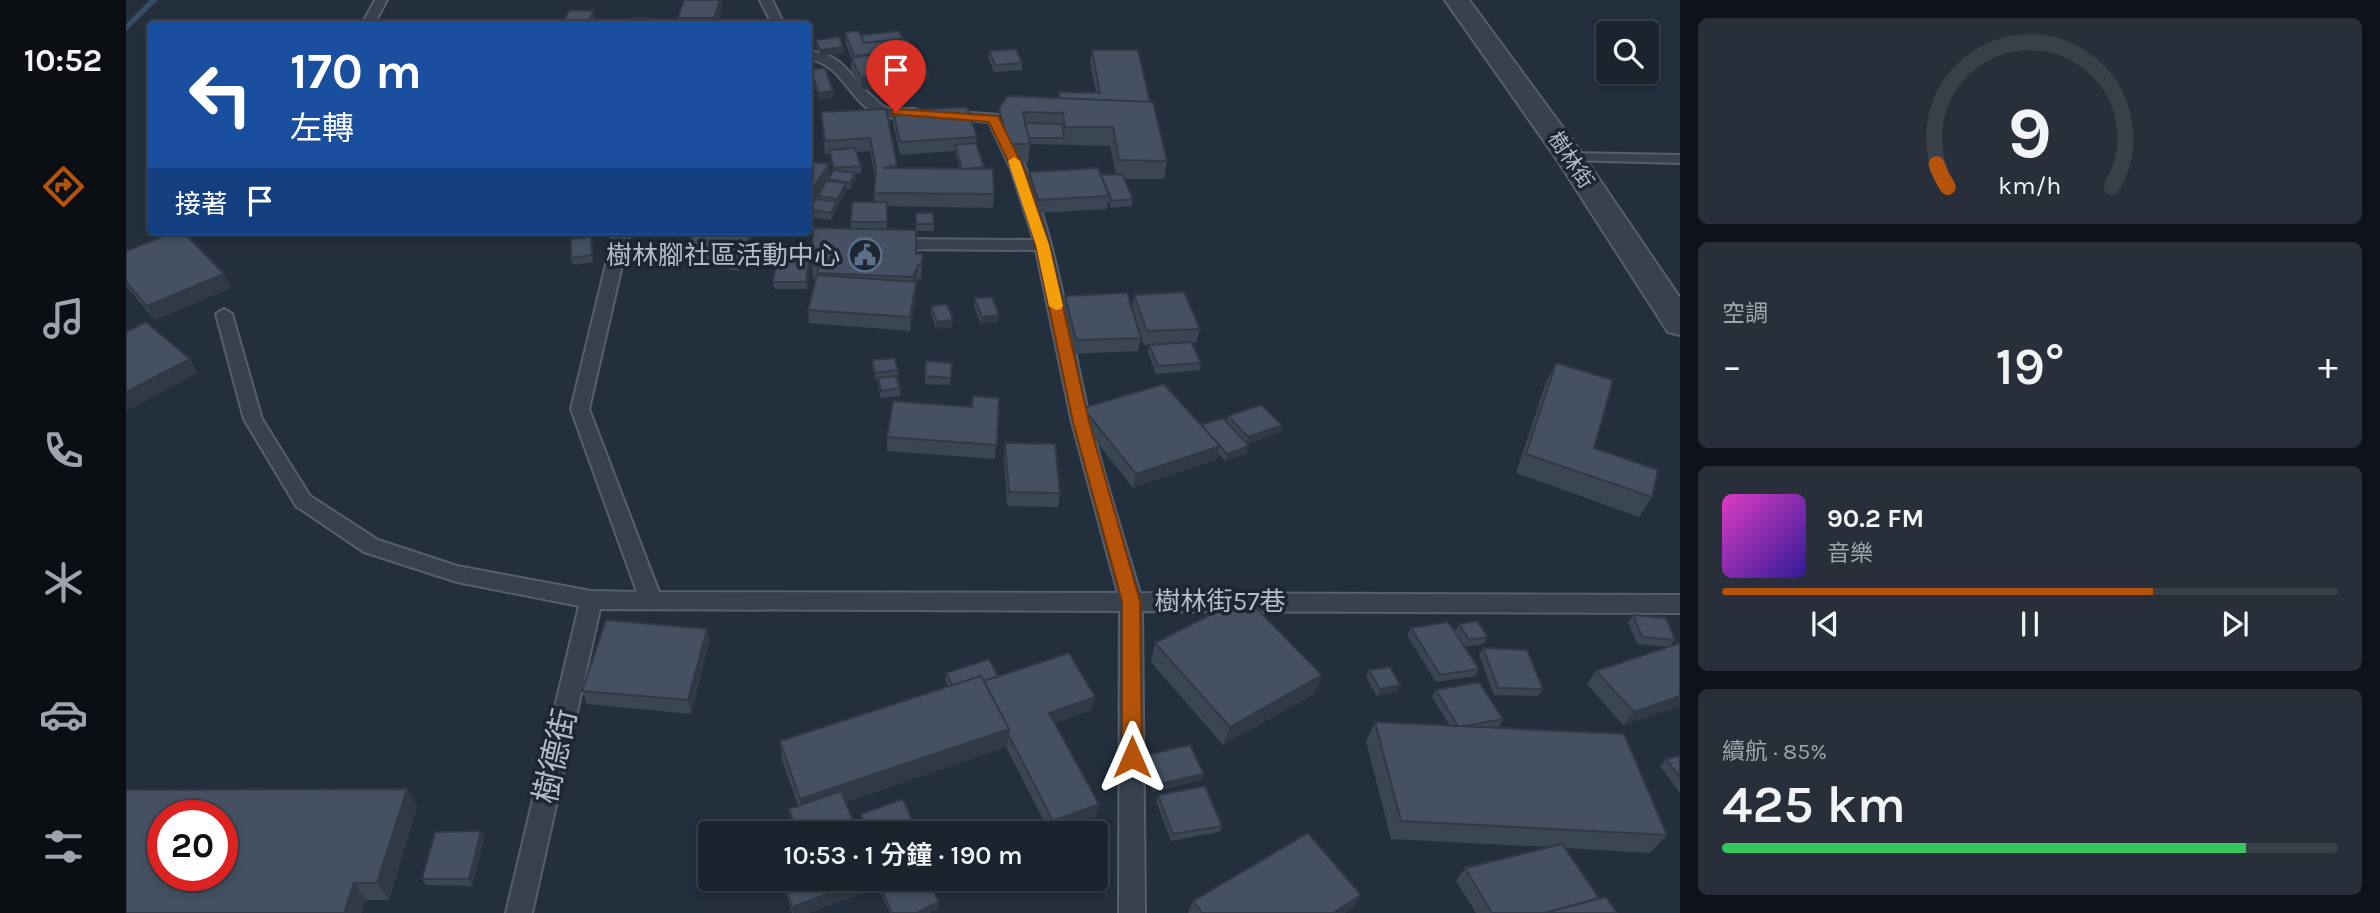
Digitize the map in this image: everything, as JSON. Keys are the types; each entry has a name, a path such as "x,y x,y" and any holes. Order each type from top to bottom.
{"street":[{"name":"樹林街","path":"1457,0 1570,157 1680,324"}],"lane":[{"path":"370,21 381,0"},
{"path":"766,0 776,21"},
{"path":"812,55 825,57 835,63 863,96 884,113 994,118 1018,169 1043,245 1081,422 1131,601 1132,913"},
{"path":"1570,157 1680,159"},
{"path":"621,235 580,410 651,600"},
{"path":"877,244 1043,245"},
{"name":"樹林街57巷","path":"224,314 253,419 303,501 371,546 457,574 591,600 1680,604"},
{"name":"樹德街","path":"519,913 591,600"}],"building":[{"path":"684,0 720,0 714,18 678,18"},
{"path":"570,10 594,11 588,21 563,21"},
{"path":"630,18 656,19 655,21 628,21"},
{"path":"859,31 864,43 907,39 912,50 891,52 903,72 861,77 851,58 875,54 854,56 845,32"},
{"path":"899,31 903,39 864,43 861,35"},
{"path":"839,37 843,47 820,50 815,40"},
{"path":"1016,49 1022,63 995,65 989,51"},
{"path":"1092,50 1138,50 1150,102 1059,98 1059,92 1100,93"},
{"path":"921,58 929,74 907,76 899,60"},
{"path":"825,68 833,91 818,93 812,69"},
{"path":"1007,96 1153,102 1167,161 1119,160 1113,127 1065,127 1063,113 1023,112 1030,144 1008,144 999,109"},
{"path":"967,107 977,137 900,142 893,111"},
{"path":"886,109 897,165 883,168 993,169 994,194 874,193 876,168 870,138 825,141 821,112"},
{"path":"1025,123 1062,124 1064,138 1029,138"},
{"path":"976,143 984,167 962,169 955,145"},
{"path":"855,148 861,166 834,168 829,150"},
{"path":"812,162 829,164 812,190"},
{"path":"1098,168 1109,196 1038,200 1029,172"},
{"path":"834,170 855,173 850,183 828,179"},
{"path":"1122,174 1133,199 1112,201 1101,175"},
{"path":"826,181 846,183 838,199 818,196"},
{"path":"816,199 837,202 831,213 812,210"},
{"path":"852,202 887,202 887,222 851,222"},
{"path":"916,213 933,213 934,224 916,224"},
{"name":"樹林腳社區活動中心","path":"813,228 916,230 916,254 923,254 921,265 918,265 913,277 818,273 818,265 812,266"},
{"path":"166,235 186,235 224,274 147,306 126,282 126,251"},
{"path":"692,235 751,235 738,257 684,248"},
{"path":"591,237 592,255 571,258 571,239"},
{"path":"779,245 811,245 806,282 773,282"},
{"path":"817,275 916,282 910,317 808,310"},
{"path":"1184,292 1200,329 1147,331 1134,295"},
{"path":"1127,293 1141,338 1076,340 1065,296"},
{"path":"992,297 999,315 982,317 974,298"},
{"path":"947,304 953,320 937,322 931,306"},
{"path":"146,322 190,359 126,392 126,332"},
{"path":"1191,342 1201,363 1158,366 1149,345"},
{"path":"894,358 898,370 875,373 872,360"},
{"path":"926,361 952,363 951,378 925,376"},
{"path":"1556,363 1613,380 1594,448 1658,470 1652,497 1526,454"},
{"path":"896,376 900,388 881,391 878,378"},
{"path":"1164,384 1220,446 1136,474 1083,408"},
{"path":"973,396 999,398 997,445 887,437 893,401 972,407"},
{"path":"1261,405 1282,425 1248,437 1228,416"},
{"path":"1223,418 1249,446 1227,454 1201,425"},
{"path":"1005,443 1055,444 1060,493 1009,492"},
{"path":"1245,597 1322,675 1230,727 1155,643"},
{"path":"1633,615 1666,618 1675,640 1642,637"},
{"path":"606,620 707,629 688,700 582,691"},
{"path":"1477,621 1488,637 1469,640 1459,624"},
{"path":"1448,622 1479,669 1440,675 1411,628"},
{"path":"1680,643 1680,696 1634,712 1596,671"},
{"path":"1483,648 1527,650 1543,689 1498,688"},
{"path":"1069,653 1095,697 1049,713 1099,804 1053,821 984,681"},
{"path":"989,659 998,676 984,681 981,676 952,685 946,673"},
{"path":"1390,667 1400,685 1380,689 1369,670"},
{"path":"981,676 1009,729 800,799 780,741"},
{"path":"1479,682 1503,719 1458,726 1436,690"},
{"path":"1375,722 1624,734 1667,835 1401,821"},
{"path":"1190,745 1204,774 1155,785 1142,756"},
{"path":"1680,756 1680,778 1666,759"},
{"path":"1205,786 1222,826 1173,834 1158,795"},
{"path":"407,789 377,883 354,883 344,913 126,913 126,790"},
{"path":"841,791 853,821 793,821 789,809"},
{"path":"903,799 913,821 864,821 861,814"},
{"path":"481,831 469,879 422,879 435,832"},
{"path":"1308,833 1361,895 1333,913 1202,913 1193,901"},
{"path":"1562,844 1599,898 1544,913 1492,913 1465,868"},
{"path":"787,891 836,891 792,907"},
{"path":"882,891 934,891 939,902 916,913 892,913"},
{"path":"1606,897 1617,913 1544,913"}],"waterway":[{"path":"126,29 154,0"}],"slow traffic":[{"path":"1014,161 1043,245 1056,306"}],"place":[{"name":"樹林腳社區活動中心","path":"865,255"}],"route":[{"path":"896,112 994,118 1018,169 1043,245 1081,422 1131,601 1132,757"}]}
